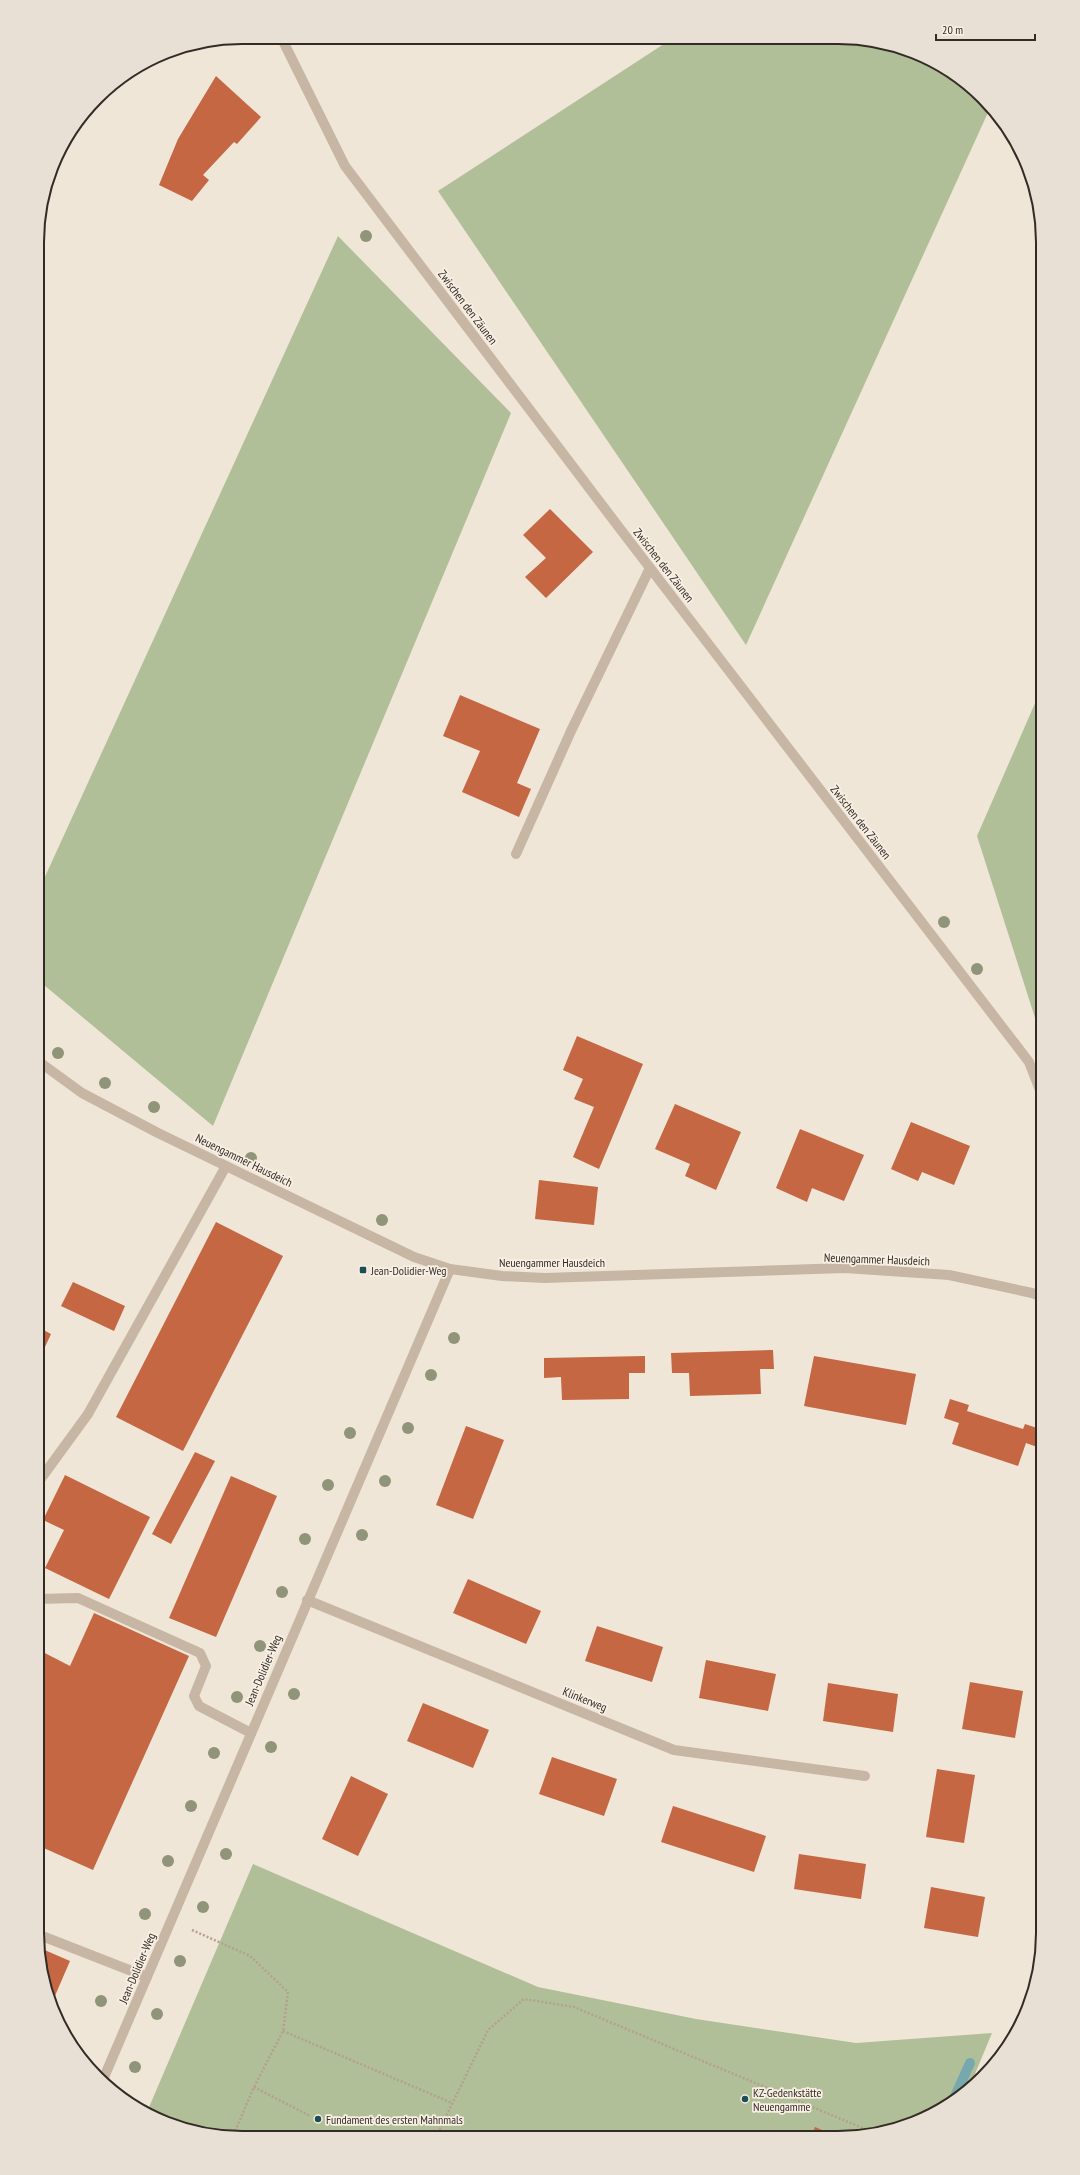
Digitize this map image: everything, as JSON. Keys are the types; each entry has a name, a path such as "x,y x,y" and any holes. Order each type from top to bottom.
{"street":[{"name":"Zwischen den Zäunen","path":"284,44 345,166 650,568 1029,1062 1036,1080"},
{"path":"516,854 574,724 650,568"},
{"name":"Neuengammer Hausdeich","path":"44,1065 82,1093 226,1166 377,1240 414,1257 450,1269 502,1276 545,1278 845,1268 949,1275 1036,1294"},
{"path":"44,1476 88,1414 226,1166"},
{"name":"Jean-Dolidier-Weg","path":"105,2076 307,1600 450,1269"},
{"path":"44,1599 78,1598 200,1653 206,1666 194,1696 199,1706 251,1733"},
{"name":"Klinkerweg","path":"307,1600 674,1750 865,1776"},
{"path":"44,1937 147,1977"}],"path":[{"path":"171,1921 250,1956 288,1992 283,2031 254,2088 235,2131"},
{"path":"439,2131 488,2030 524,1999 574,2007 864,2129"},
{"path":"283,2031 452,2103"},
{"path":"254,2088 310,2116"}],"green space":[{"path":"664,44 851,44 876,48 914,59 948,77 978,102 988,113 746,645 438,191"},
{"path":"338,236 511,413 213,1126 44,985 44,879"},
{"path":"1036,701 1036,1021 977,836"},
{"path":"253,1864 538,1987 696,2019 856,2043 992,2033 974,2077 948,2098 914,2116 889,2124 851,2131 229,2131 191,2124 166,2116 149,2107"}],"building":[{"path":"216,76 261,117 237,144 234,142 203,175 209,180 192,201 159,185 178,139"},
{"path":"550,509 593,552 546,598 525,577 546,558 523,535"},
{"path":"460,695 540,729 517,783 531,789 519,817 462,792 480,751 443,736"},
{"path":"577,1036 643,1064 599,1169 573,1157 594,1107 574,1099 583,1079 563,1070"},
{"path":"675,1104 741,1132 716,1190 685,1176 690,1164 655,1149"},
{"path":"911,1122 970,1146 954,1185 922,1172 918,1181 891,1169"},
{"path":"800,1129 864,1155 844,1201 812,1188 807,1202 776,1188"},
{"path":"539,1180 598,1187 594,1225 535,1219"},
{"path":"216,1222 283,1256 183,1451 116,1417"},
{"path":"73,1282 125,1306 114,1331 61,1306"},
{"path":"44,1330 51,1334 44,1349"},
{"path":"773,1350 774,1369 760,1369 761,1394 690,1396 689,1373 672,1373 671,1353"},
{"path":"645,1356 645,1373 629,1373 629,1399 562,1400 561,1377 544,1378 544,1358"},
{"path":"814,1356 916,1374 906,1425 804,1406"},
{"path":"950,1399 969,1405 967,1411 1023,1429 1025,1424 1036,1428 1036,1447 1026,1443 1018,1466 952,1444 959,1423 944,1418"},
{"path":"466,1426 504,1440 473,1519 436,1505"},
{"path":"195,1452 215,1461 171,1544 152,1534"},
{"path":"65,1475 150,1517 109,1599 45,1568 64,1530 44,1520"},
{"path":"231,1476 277,1496 216,1637 169,1618"},
{"path":"468,1579 541,1611 526,1644 453,1613"},
{"path":"94,1613 189,1656 93,1870 44,1848 44,1653 70,1666"},
{"path":"597,1626 663,1647 652,1682 585,1661"},
{"path":"706,1660 776,1674 768,1711 699,1698"},
{"path":"970,1682 1023,1691 1015,1738 962,1729"},
{"path":"828,1683 898,1694 893,1732 823,1721"},
{"path":"423,1703 489,1730 473,1768 407,1741"},
{"path":"552,1757 617,1779 604,1816 539,1794"},
{"path":"937,1769 975,1775 964,1843 926,1837"},
{"path":"351,1776 388,1794 358,1856 322,1839"},
{"path":"673,1806 766,1836 754,1872 661,1842"},
{"path":"799,1854 866,1864 861,1899 794,1889"},
{"path":"931,1887 985,1897 978,1937 924,1928"},
{"path":"45,1950 70,1961 55,1996 48,1971"},
{"path":"815,2127 824,2131 814,2131"}],"waterway":[{"path":"958,2090 970,2063"}],"place":[{"name":"Jean-Dolidier-Weg","path":"363,1270"},
{"name":"KZ-Gedenkstätte Neuengamme","path":"745,2099"},
{"name":"Fundament des ersten Mahnmals","path":"318,2119"}]}
